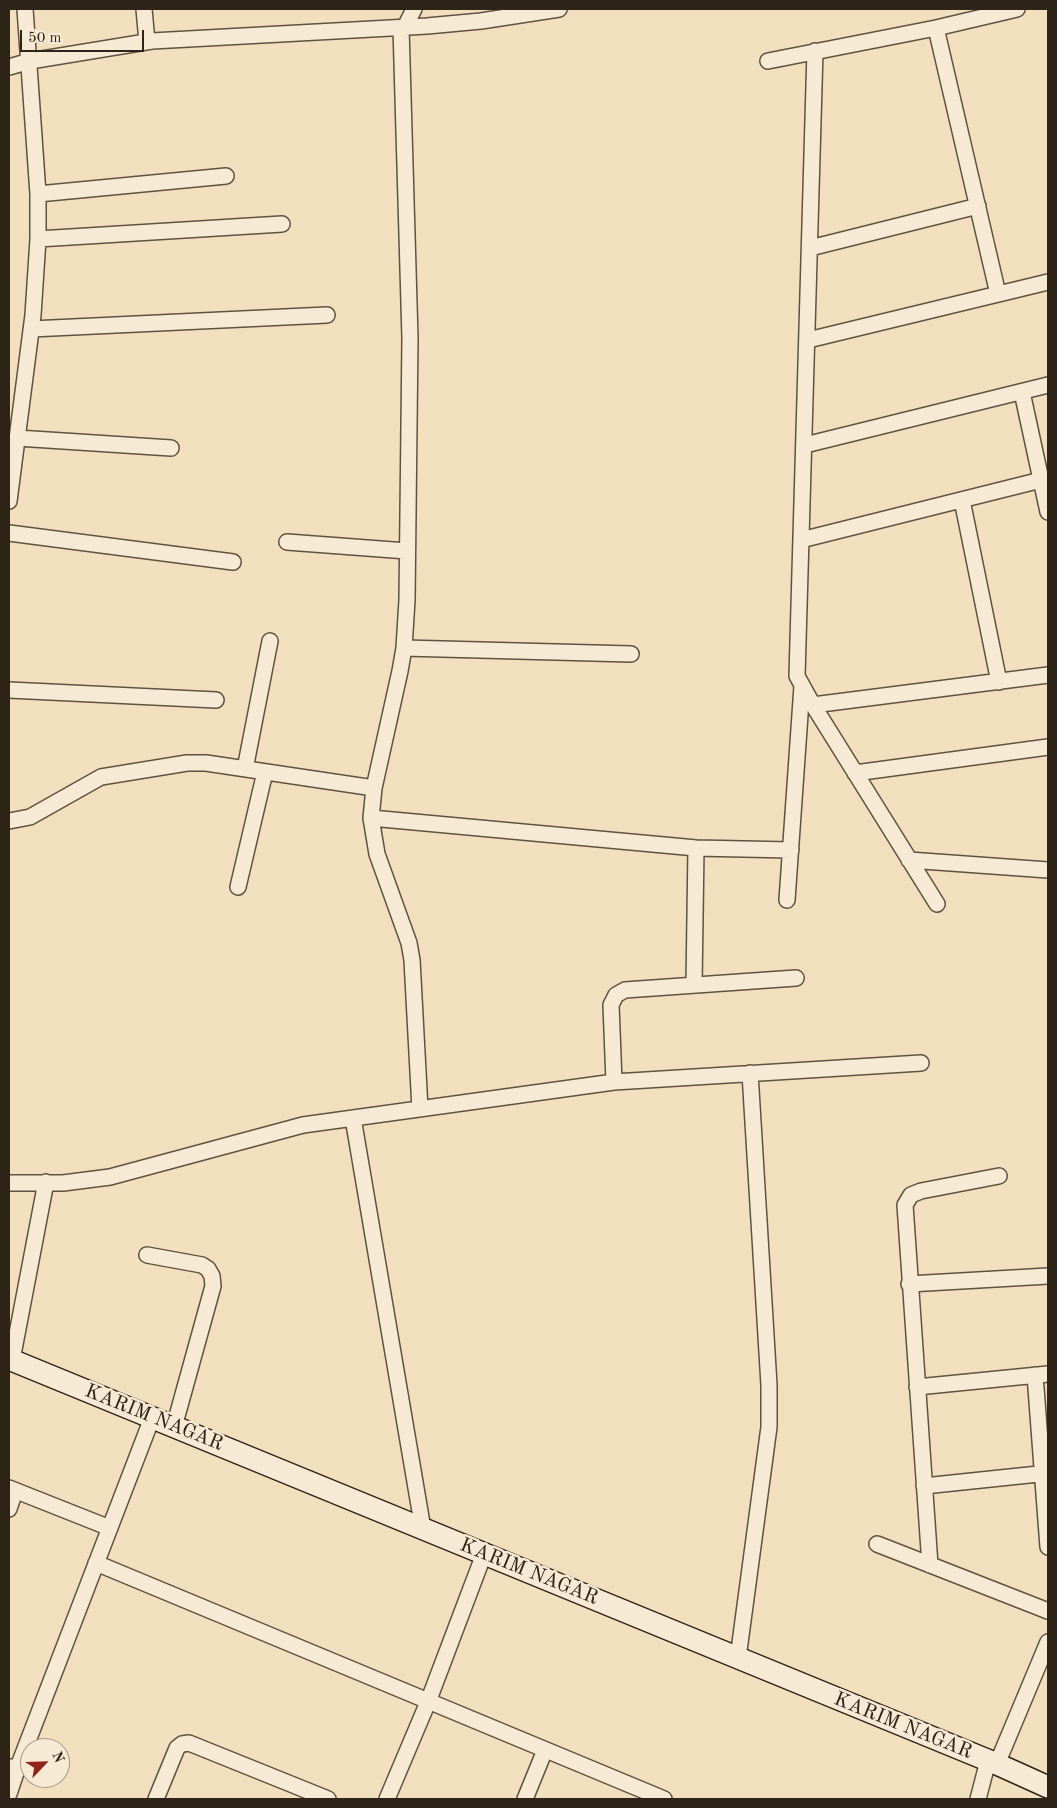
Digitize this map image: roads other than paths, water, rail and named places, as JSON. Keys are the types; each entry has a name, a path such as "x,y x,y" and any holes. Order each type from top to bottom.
{"street":[{"path":"9,500 31,330 38,239 38,194 25,9"},
{"path":"144,9 147,42"},
{"path":"414,9 403,28 409,312 407,600 404,648 374,788 371,818 377,854 409,943 412,960 420,1109"},
{"path":"9,67 30,61 147,42 403,28 481,21 559,9"},
{"path":"768,62 936,28 1017,9"},
{"path":"936,28 998,294"},
{"path":"815,51 798,676 813,705 937,904"},
{"path":"38,194 226,176"},
{"path":"810,248 978,206"},
{"path":"38,239 282,224"},
{"path":"808,340 1048,282"},
{"path":"31,330 327,315"},
{"path":"805,445 1048,385"},
{"path":"1022,392 1048,512"},
{"path":"17,438 171,448"},
{"path":"801,540 1041,480"},
{"path":"962,500 999,682"},
{"path":"9,533 233,562"},
{"path":"287,542 407,551"},
{"path":"245,769 270,641"},
{"path":"404,648 631,654"},
{"path":"813,705 1048,675"},
{"path":"787,900 802,686"},
{"path":"9,690 216,700"},
{"path":"855,773 1048,747"},
{"path":"9,821 30,817 108,775 195,763 374,788"},
{"path":"238,887 265,772"},
{"path":"371,818 696,848 791,850"},
{"path":"694,985 696,848"},
{"path":"909,860 1048,870"},
{"path":"614,1082 611,1005 616,994 625,990 796,978"},
{"path":"9,1182 87,1181 110,1177 303,1125 614,1082 921,1062"},
{"path":"738,1658 769,1427 769,1385 750,1073"},
{"path":"353,1118 423,1529"},
{"path":"930,1565 904,1216 905,1205 911,1195 921,1191 999,1176"},
{"path":"11,1360 46,1182"},
{"path":"147,1255 202,1265 208,1269 212,1276 212,1286 174,1426"},
{"path":"909,1284 1048,1276"},
{"name":"KARIM NAGAR","path":"11,1360 1048,1787"},
{"path":"917,1387 1042,1374 1048,1546"},
{"path":"9,1794 13,1767 110,1528 152,1418"},
{"path":"924,1486 1046,1473"},
{"path":"9,1509 12,1490 110,1528"},
{"path":"877,1544 1048,1611"},
{"path":"388,1799 428,1702 484,1554"},
{"path":"96,1563 664,1799"},
{"path":"978,1799 992,1763 1048,1642"},
{"path":"156,1799 176,1748 182,1744 189,1743 328,1799"},
{"path":"525,1799 545,1750"}]}
